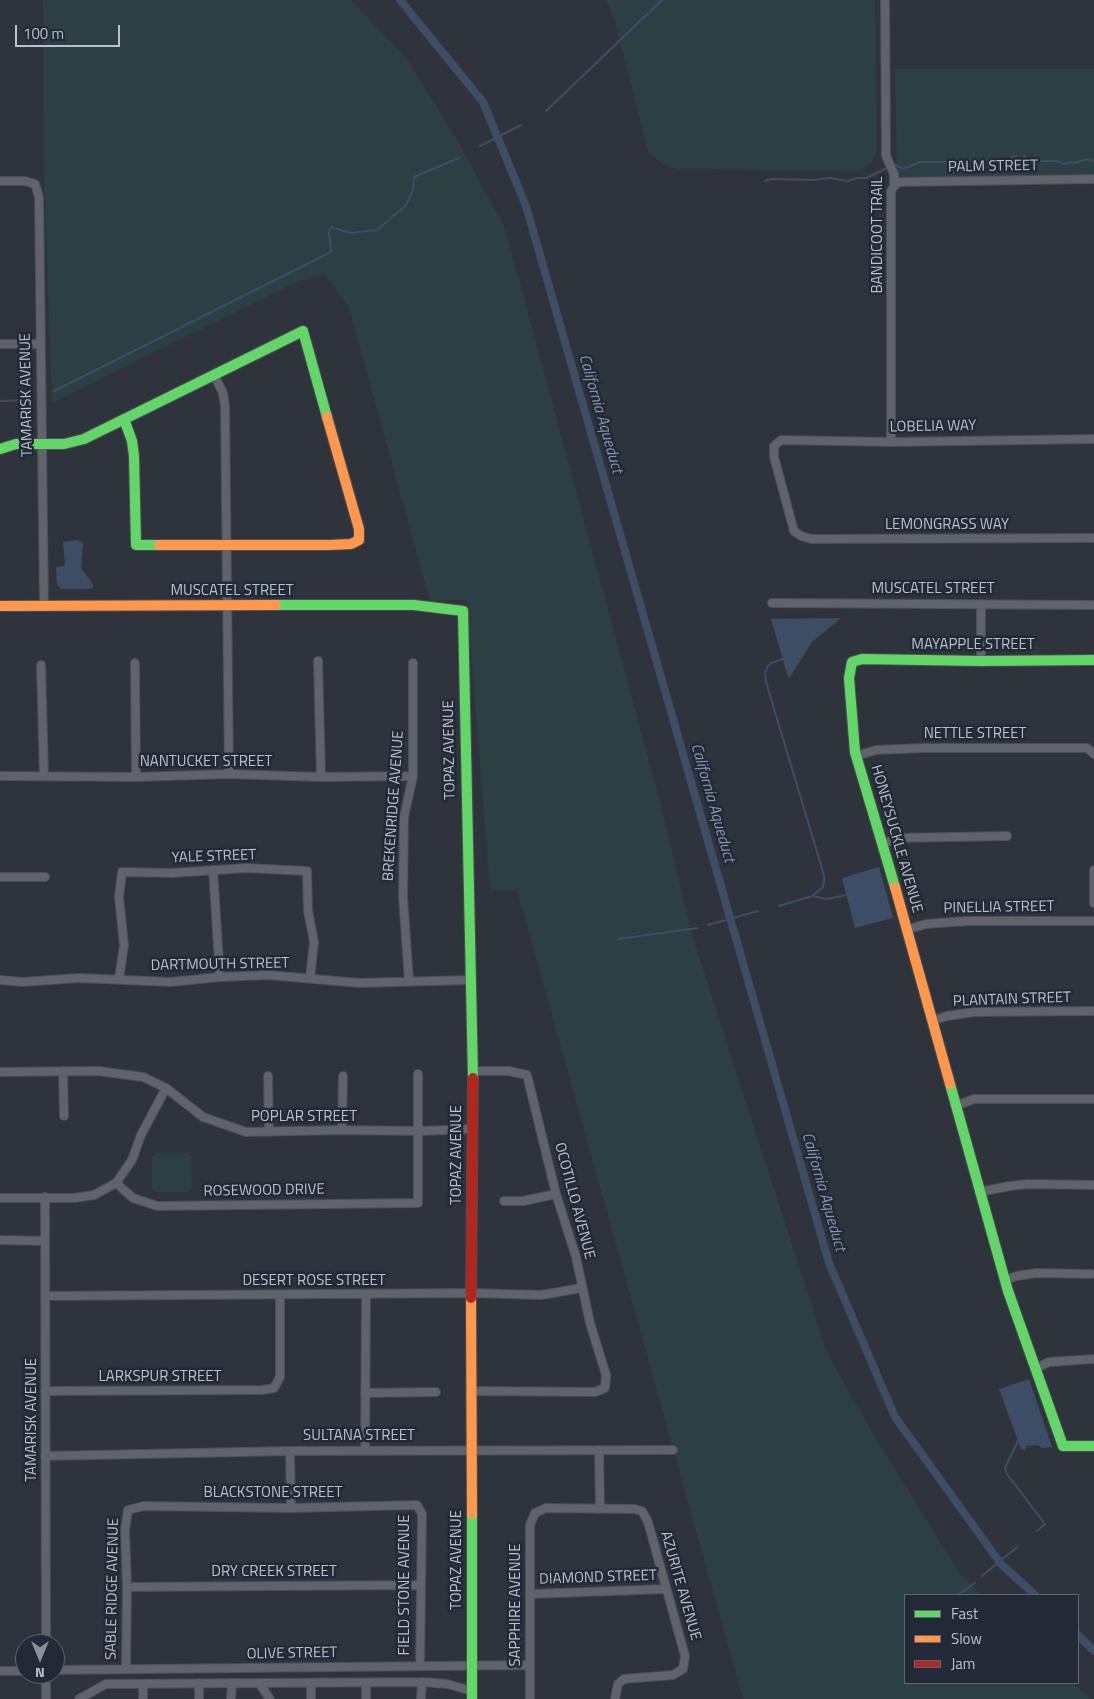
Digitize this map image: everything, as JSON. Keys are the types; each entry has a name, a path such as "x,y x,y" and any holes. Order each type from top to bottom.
{"street":[{"name":"BANDICOOT TRAIL","path":"885,0 886,156 894,174 892,191 891,442"},
{"name":"PALM STREET","path":"894,186 899,182 1094,179"},
{"name":"TAMARISK AVENUE","path":"0,181 25,181 35,184 39,197 44,606"},
{"path":"0,449 16,444 64,444 84,440 124,419 304,331 359,529 358,540 351,544 136,545 134,456 132,442 124,419"},
{"path":"0,344 40,344"},
{"path":"214,375 223,393 225,406 228,774"},
{"name":"LOBELIA WAY","path":"801,536 794,531 774,457 774,446 781,440 891,442 1094,439"},
{"name":"LEMONGRASS WAY","path":"801,536 811,539 1094,538"},
{"name":"MUSCATEL STREET","path":"772,603 1094,605"},
{"path":"981,604 981,661"},
{"name":"MUSCATEL STREET","path":"0,606 414,605 463,611"},
{"name":"TOPAZ AVENUE","path":"463,611 472,1071 472,1695"},
{"name":"MAYAPPLE STREET","path":"852,662 862,659 1094,660"},
{"path":"318,661 321,777"},
{"name":"HONEYSUCKLE AVENUE","path":"852,662 849,678 856,756 883,845 1005,1280 1063,1446 1094,1446"},
{"path":"135,663 136,777"},
{"name":"BREKENRIDGE AVENUE","path":"409,981 402,896 404,817 413,776 413,663"},
{"path":"41,665 44,776"},
{"name":"NETTLE STREET","path":"856,756 876,750 923,748 1087,748 1094,754"},
{"name":"NANTUCKET STREET","path":"0,776 136,777 228,774 321,777 413,776"},
{"path":"883,845 895,838 1008,836"},
{"name":"YALE STREET","path":"119,979 124,945 119,897 122,872 172,873 246,868 307,870 308,912 314,942 310,978"},
{"path":"213,870 220,977"},
{"path":"1094,870 1094,903"},
{"path":"0,877 45,877"},
{"name":"PINELLIA STREET","path":"906,930 926,924 967,921 1094,921"},
{"name":"DARTMOUTH STREET","path":"0,980 23,982 79,978 171,982 268,975 360,984 470,980"},
{"name":"PLANTAIN STREET","path":"932,1021 946,1016 975,1012 1094,1011"},
{"path":"63,1071 64,1116"},
{"name":"POPLAR STREET","path":"0,1072 98,1071 143,1077 166,1088 203,1117 246,1132 472,1129"},
{"name":"OCOTILLO AVENUE","path":"471,1391 595,1392 606,1388 606,1375 590,1323 576,1257 556,1194 527,1075 509,1071 472,1071"},
{"path":"418,1074 419,1131"},
{"path":"268,1076 269,1132"},
{"path":"342,1130 343,1076"},
{"path":"0,1198 74,1198 94,1195 116,1183 132,1160 141,1135 166,1088"},
{"path":"955,1106 974,1099 1094,1099"},
{"name":"ROSEWOOD DRIVE","path":"116,1183 133,1198 157,1206 418,1203 419,1131"},
{"path":"979,1192 1028,1184 1094,1185"},
{"path":"504,1201 523,1201 556,1194"},
{"name":"TAMARISK AVENUE","path":"45,1197 46,1634"},
{"path":"0,1240 45,1241"},
{"path":"1005,1280 1036,1273 1091,1274"},
{"name":"DESERT ROSE STREET","path":"45,1296 471,1293 541,1295 582,1288"},
{"path":"365,1451 366,1294"},
{"name":"LARKSPUR STREET","path":"46,1391 262,1390 274,1388 278,1384 280,1377 280,1295"},
{"path":"1035,1369 1049,1362 1094,1359"},
{"path":"365,1393 436,1392"},
{"path":"599,1450 600,1508"},
{"name":"SULTANA STREET","path":"46,1456 290,1451 673,1450"},
{"path":"290,1451 291,1508"},
{"name":"BLACKSTONE STREET","path":"128,1510 144,1506 291,1508 417,1505"},
{"name":"FIELD STONE AVENUE","path":"417,1505 422,1514 420,1666"},
{"name":"SAPPHIRE AVENUE","path":"530,1699 530,1525 535,1513 546,1508 600,1508"},
{"name":"AZURITE AVENUE","path":"600,1508 642,1511 648,1522 685,1656 683,1669 673,1675 624,1679 618,1684 615,1699"},
{"name":"SABLE RIDGE AVENUE","path":"126,1669 127,1587 125,1530 128,1510"},
{"name":"DRY CREEK STREET","path":"127,1587 420,1585"},
{"name":"DIAMOND STREET","path":"531,1594 666,1589"},
{"name":"OLIVE STREET","path":"65,1670 530,1665"},
{"path":"0,1671 15,1671"},
{"path":"421,1699 422,1682"},
{"name":"OLIVE STREET","path":"79,1699 87,1697 106,1684 199,1683 422,1682 447,1684 472,1695"},
{"path":"199,1683 199,1699"},
{"path":"231,1699 232,1683"},
{"path":"259,1683 270,1699"},
{"path":"311,1683 311,1699"},
{"path":"366,1683 366,1699"},
{"path":"46,1684 46,1699"},
{"path":"142,1699 143,1684"}],"green space":[{"path":"43,0 351,0 407,59 460,145 505,228 659,798 693,938 827,1353 875,1437 960,1574 980,1594 904,1594 904,1684 1073,1684 1092,1699 743,1699 517,890 490,890 467,600 430,601 349,308 325,274 299,281 52,403 44,174"},
{"path":"606,0 875,0 877,151 872,162 859,171 676,169 663,164 648,152 615,21"},
{"path":"895,69 1094,69 1094,175 897,178"},
{"path":"156,1153 187,1153 191,1156 192,1189 188,1192 156,1192 152,1189 152,1157"}],"water":[{"path":"76,540 83,543 81,568 93,584 93,587 89,589 61,589 57,584 56,567 65,566 63,542"},
{"path":"841,618 812,642 790,677 788,677 771,619"},
{"path":"879,867 893,918 855,928 842,878"},
{"path":"1029,1379 1052,1447 1042,1448 1037,1445 1026,1446 1026,1450 1021,1449 999,1389"}],"waterway":[{"name":"California Aqueduct","path":"400,0 483,102 526,206 829,1263 895,1417 1001,1564 1034,1594"},
{"path":"546,111 662,0"},
{"name":"California Aqueduct","path":"480,146 521,125"},
{"path":"891,163 902,168 920,162 948,162 959,159 1004,161 1014,156 1018,160 1025,156 1028,159 1057,161 1064,164 1087,159 1094,161"},
{"path":"54,391 331,252 329,232 331,227 350,233 377,230 406,205 413,190 414,177 459,158"},
{"path":"765,181 771,179 812,180 830,178 848,181 866,178 885,169 887,166"},
{"path":"0,401 27,400"},
{"path":"779,906 812,896 823,887 824,881 824,875 766,682 765,673 767,667 771,663 783,659"},
{"path":"812,896 827,899 847,895"},
{"name":"California Aqueduct","path":"708,925 758,911"},
{"path":"618,939 698,928"},
{"path":"1018,1441 1005,1468 1007,1474 1045,1524 1037,1531"},
{"name":"California Aqueduct","path":"982,1576 1017,1547"},
{"path":"959,1594 975,1583"},
{"name":"California Aqueduct","path":"1079,1636 1094,1651"}],"traffic: fast":[{"path":"0,449 16,444 64,444 84,439 303,331 327,417"},
{"path":"124,419 132,441 134,456 136,545 159,545"},
{"path":"276,605 414,605 463,611 473,1078"},
{"path":"895,887 855,752 849,678 852,662 862,659 1094,660"},
{"path":"950,1084 1008,1291 1063,1446 1094,1446"},
{"path":"472,1514 472,1699"}],"traffic: slow":[{"path":"159,545 329,545 351,544 359,540 359,529 327,417"},
{"path":"0,606 276,605"},
{"path":"895,887 950,1084"},
{"path":"471,1298 472,1514"}],"traffic: jam":[{"path":"471,1298 473,1078"}]}
